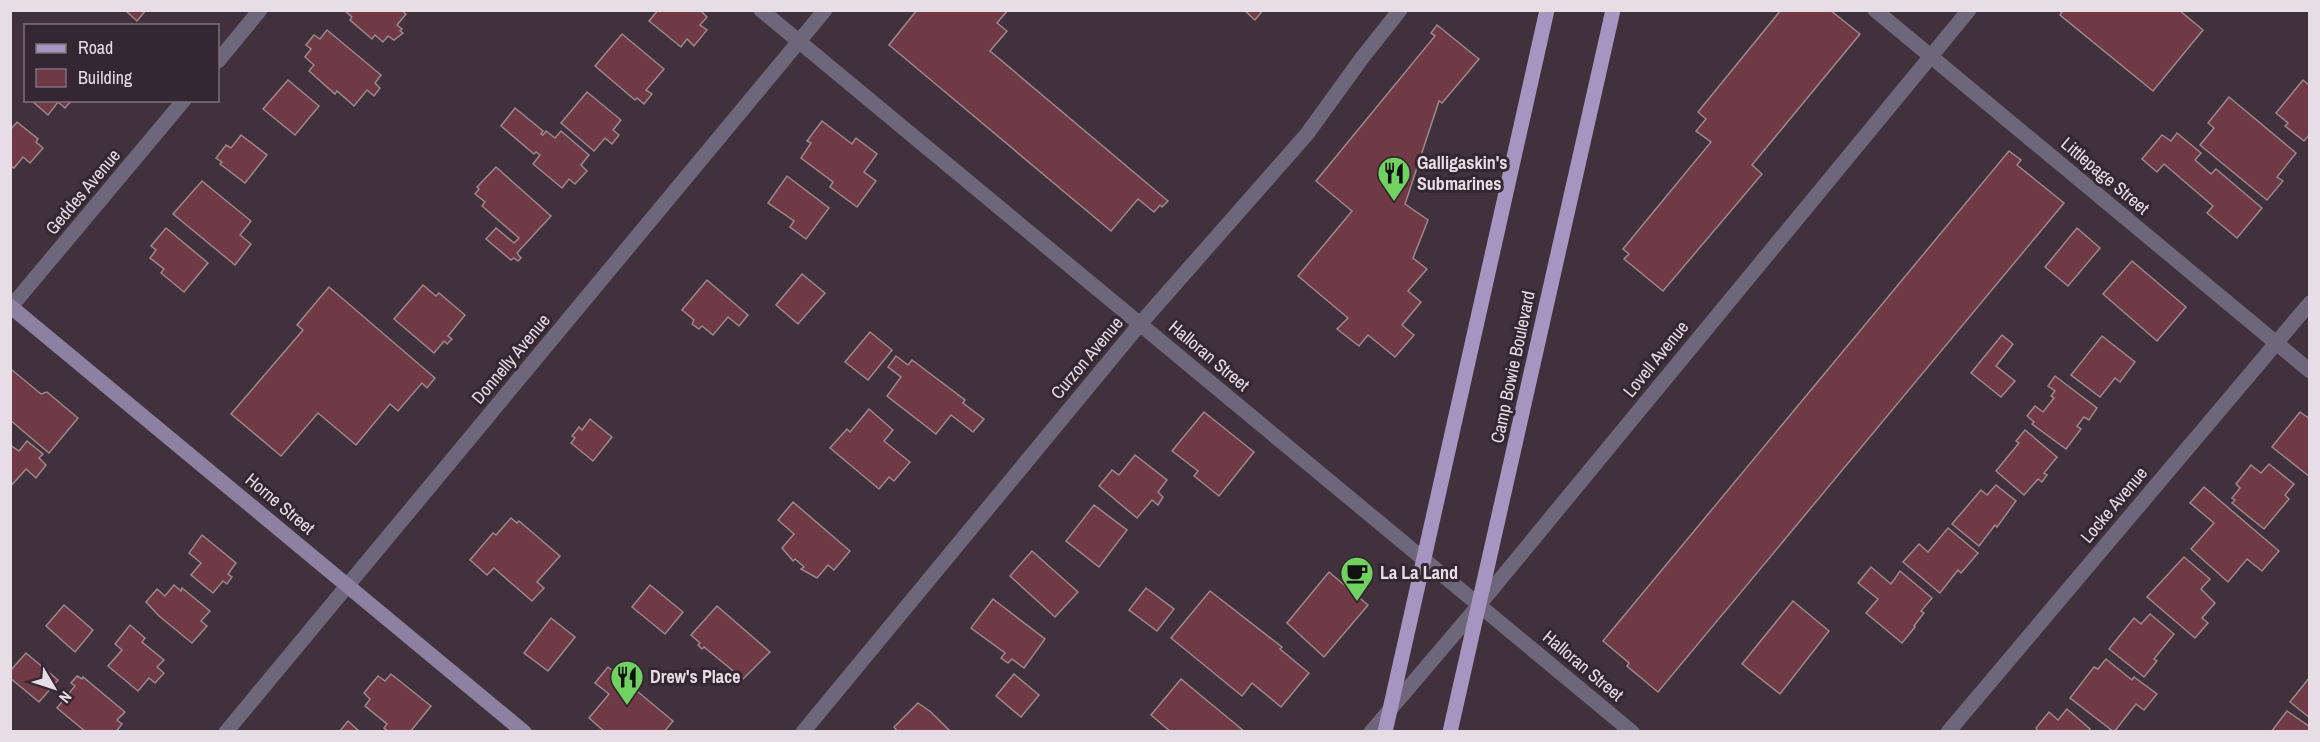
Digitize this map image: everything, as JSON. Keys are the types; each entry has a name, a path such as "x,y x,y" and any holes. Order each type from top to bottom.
{"main road":[{"path":"1385,732 1547,10"},
{"name":"Camp Bowie Boulevard","path":"1450,732 1613,10"}],"street":[{"path":"219,60 260,10"},
{"name":"Halloran Street","path":"761,10 1632,732"},
{"name":"Donnelly Avenue","path":"226,732 825,10"},
{"name":"Curzon Avenue","path":"803,732 1140,324 1307,134 1400,10"},
{"name":"Littlepage Street","path":"1875,10 2310,371"},
{"name":"Lovell Avenue","path":"1371,732 1479,605 1969,10"},
{"name":"Geddes Avenue","path":"11,307 182,102"},
{"name":"Locke Avenue","path":"1948,732 2310,303"},
{"name":"Horne Street","path":"11,307 524,732"}],"building":[{"path":"125,10 146,10 137,21"},
{"path":"344,10 401,10 406,14 397,25 403,33 394,40 388,36 383,42 375,35 372,39 350,20 352,17"},
{"path":"658,10 700,10 707,17 700,25 707,30 694,46 687,39 681,47 649,21"},
{"path":"917,10 1008,10 997,23 1007,31 990,51 1168,201 1154,212 1138,199 1111,231 889,45"},
{"path":"1244,10 1263,10 1255,20"},
{"path":"1781,10 1830,10 1860,34 1752,165 1762,174 1663,291 1624,259 1629,254 1623,249 1711,142 1696,131 1706,119 1698,112"},
{"path":"2063,10 2179,10 2203,30 2153,91 2060,15"},
{"path":"1437,25 1479,59 1442,103 1439,101 1405,204 1428,220 1413,258 1427,269 1408,291 1421,302 1402,325 1414,335 1395,357 1368,335 1359,346 1337,329 1348,318 1298,276 1352,211 1316,181 1435,36 1431,33"},
{"path":"327,30 381,75 375,83 380,88 374,96 367,90 354,106 337,91 335,94 309,71 314,65 305,57 311,49 306,45 314,35 320,39"},
{"path":"622,34 664,69 646,90 652,94 644,104 637,98 635,100 595,66"},
{"path":"288,80 319,106 295,135 263,109"},
{"path":"2303,80 2310,86 2310,134 2304,141 2285,126 2288,123 2276,113"},
{"path":"587,92 621,120 613,130 619,135 612,144 605,138 594,151 561,123"},
{"path":"2229,97 2296,153 2277,177 2283,181 2267,200 2200,145 2214,128 2208,123"},
{"path":"33,102 58,102 48,115"},
{"path":"58,102 70,102 65,108"},
{"path":"515,108 543,131 541,134 543,135 546,131 555,138 561,131 589,155 581,165 587,171 575,184 569,179 562,188 533,164 540,155 536,152 534,154 501,126"},
{"path":"822,121 852,144 856,138 877,154 864,172 876,181 857,207 830,187 833,182 801,158 811,143 807,141"},
{"path":"17,122 38,139 36,142 43,148 30,163 23,157 14,168 10,166 10,130"},
{"path":"2177,133 2201,153 2195,160 2211,174 2216,169 2262,208 2237,238 2207,213 2213,206 2164,164 2157,172 2142,159 2162,135 2171,141"},
{"path":"241,135 267,155 245,183 220,164 222,162 216,158 226,145 231,148"},
{"path":"2009,151 2021,160 2017,165 2064,203 1658,692 1627,666 1629,663 1603,641"},
{"path":"496,167 551,216 517,253 521,258 518,261 514,258 511,260 486,239 496,228 514,243 519,238 482,206 485,202 475,194 479,189 477,187"},
{"path":"787,176 829,208 806,239 790,227 794,221 768,203"},
{"path":"202,181 251,221 240,235 251,244 235,265 173,214"},
{"path":"166,228 208,263 184,292 161,273 164,269 150,258 156,250 151,246"},
{"path":"2077,228 2100,248 2068,286 2045,267"},
{"path":"2132,261 2186,307 2157,341 2103,294"},
{"path":"802,274 825,293 798,324 776,305"},
{"path":"707,280 748,315 739,326 728,317 713,335 702,326 699,329 692,324 694,320 682,310"},
{"path":"423,285 436,296 439,293 465,315 448,336 452,339 447,344 444,341 434,353 394,319"},
{"path":"329,287 435,378 427,388 422,383 398,411 390,404 356,445 318,413 281,456 231,414 303,330 297,325"},
{"path":"870,332 892,350 868,380 845,362"},
{"path":"2002,335 2013,344 1996,366 2015,381 2001,397 1971,373"},
{"path":"2102,336 2135,362 2120,382 2115,378 2100,397 2071,375"},
{"path":"896,356 908,365 912,360 965,400 963,403 984,419 973,432 951,415 936,434 887,396 901,377 888,367"},
{"path":"12,370 41,394 47,392 78,418 49,453 10,420 10,373"},
{"path":"2055,376 2097,408 2089,420 2084,417 2077,426 2081,429 2066,449 2032,424 2034,422 2027,416 2035,406 2043,412 2054,398 2051,396 2055,391 2048,386"},
{"path":"869,409 893,430 884,441 910,462 894,481 889,477 879,489 830,448 847,429 850,432"},
{"path":"1204,412 1254,452 1219,496 1194,476 1198,471 1172,451"},
{"path":"2300,412 2310,419 2310,477 2272,447"},
{"path":"590,419 612,437 593,461 571,443 575,438 572,436 579,427 582,430"},
{"path":"2025,430 2057,457 2044,473 2047,475 2042,482 2038,479 2024,495 1996,471 2019,443 2016,441"},
{"path":"27,441 43,454 39,458 46,465 36,478 26,469 10,487 10,445 19,451"},
{"path":"1135,455 1167,480 1158,492 1163,497 1158,505 1152,500 1137,518 1099,486 1112,470 1119,475"},
{"path":"2269,464 2294,484 2285,495 2289,499 2264,529 2232,503 2235,500 2232,498 2240,488 2236,484 2251,465 2261,473"},
{"path":"1996,485 2016,501 1997,527 1995,525 1979,546 1952,524 1981,490 1987,495"},
{"path":"2204,487 2279,551 2262,571 2247,559 2228,582 2191,549 2214,523 2190,503"},
{"path":"793,502 850,551 834,570 828,565 817,578 801,569 804,567 795,559 793,561 782,548 794,534 778,520"},
{"path":"1094,505 1127,530 1099,567 1066,541"},
{"path":"511,518 517,523 519,521 560,556 537,582 544,588 532,601 494,568 487,575 470,560 493,533 496,535"},
{"path":"1948,528 1978,553 1961,573 1958,570 1940,593 1903,562 1919,544 1928,552"},
{"path":"202,535 236,563 228,574 232,577 227,584 223,581 213,593 191,575 201,563 189,553"},
{"path":"1032,551 1078,592 1055,617 1010,576"},
{"path":"2184,557 2210,579 2201,589 2215,603 2202,618 2208,623 2195,638 2147,597"},
{"path":"1871,567 1891,584 1900,571 1932,598 1921,611 1924,613 1915,627 1902,643 1866,613 1878,599 1858,583"},
{"path":"1329,572 1368,605 1324,657 1287,623"},
{"path":"174,585 181,591 182,588 210,611 201,621 207,626 192,643 159,616 146,602 157,589 165,596"},
{"path":"650,585 683,612 665,634 632,607"},
{"path":"1146,588 1174,609 1157,631 1129,610"},
{"path":"1210,591 1282,647 1280,649 1309,673 1281,707 1252,683 1242,696 1171,638"},
{"path":"993,599 1045,639 1024,668 1012,659 1008,663 1001,658 1005,653 971,628"},
{"path":"1793,601 1829,631 1780,694 1742,664"},
{"path":"64,605 93,630 75,652 46,626"},
{"path":"717,606 770,652 743,679 704,647 702,649 698,645 700,643 691,635"},
{"path":"2150,614 2174,634 2154,659 2157,661 2144,677 2109,649 2134,618 2141,624"},
{"path":"551,618 575,637 548,671 524,653"},
{"path":"130,625 145,638 142,642 164,660 157,667 164,673 155,683 149,678 138,691 108,666 122,650 115,644"},
{"path":"26,653 58,680 39,702 10,678 10,671"},
{"path":"2106,659 2132,680 2134,677 2157,694 2144,710 2136,704 2114,732 2070,698 2094,667 2098,669"},
{"name":"Drew's Place","path":"608,667 673,721 664,732 605,732 589,718 609,694 595,683"},
{"path":"391,674 431,706 410,732 389,732 384,728 387,724 365,706 370,699 364,693 378,676 385,681"},
{"path":"1014,674 1039,695 1021,717 996,696"},
{"path":"77,676 82,679 83,677 125,712 117,720 122,724 116,732 86,732 57,708 75,686 71,683"},
{"path":"2310,677 2310,718 2290,702"},
{"path":"1181,679 1245,732 1171,732 1151,715"},
{"path":"918,703 931,712 951,732 898,732 894,727"},
{"path":"2067,709 2090,729 2088,732 2038,732 2036,728 2049,712 2058,720"},
{"path":"2287,711 2310,727 2310,732 2271,732"},
{"path":"348,721 360,732 339,732"}],"place":[{"name":"Galligaskin's Submarines","path":"1394,202"},
{"name":"La La Land","path":"1357,602"},
{"name":"Drew's Place","path":"627,706"}]}
